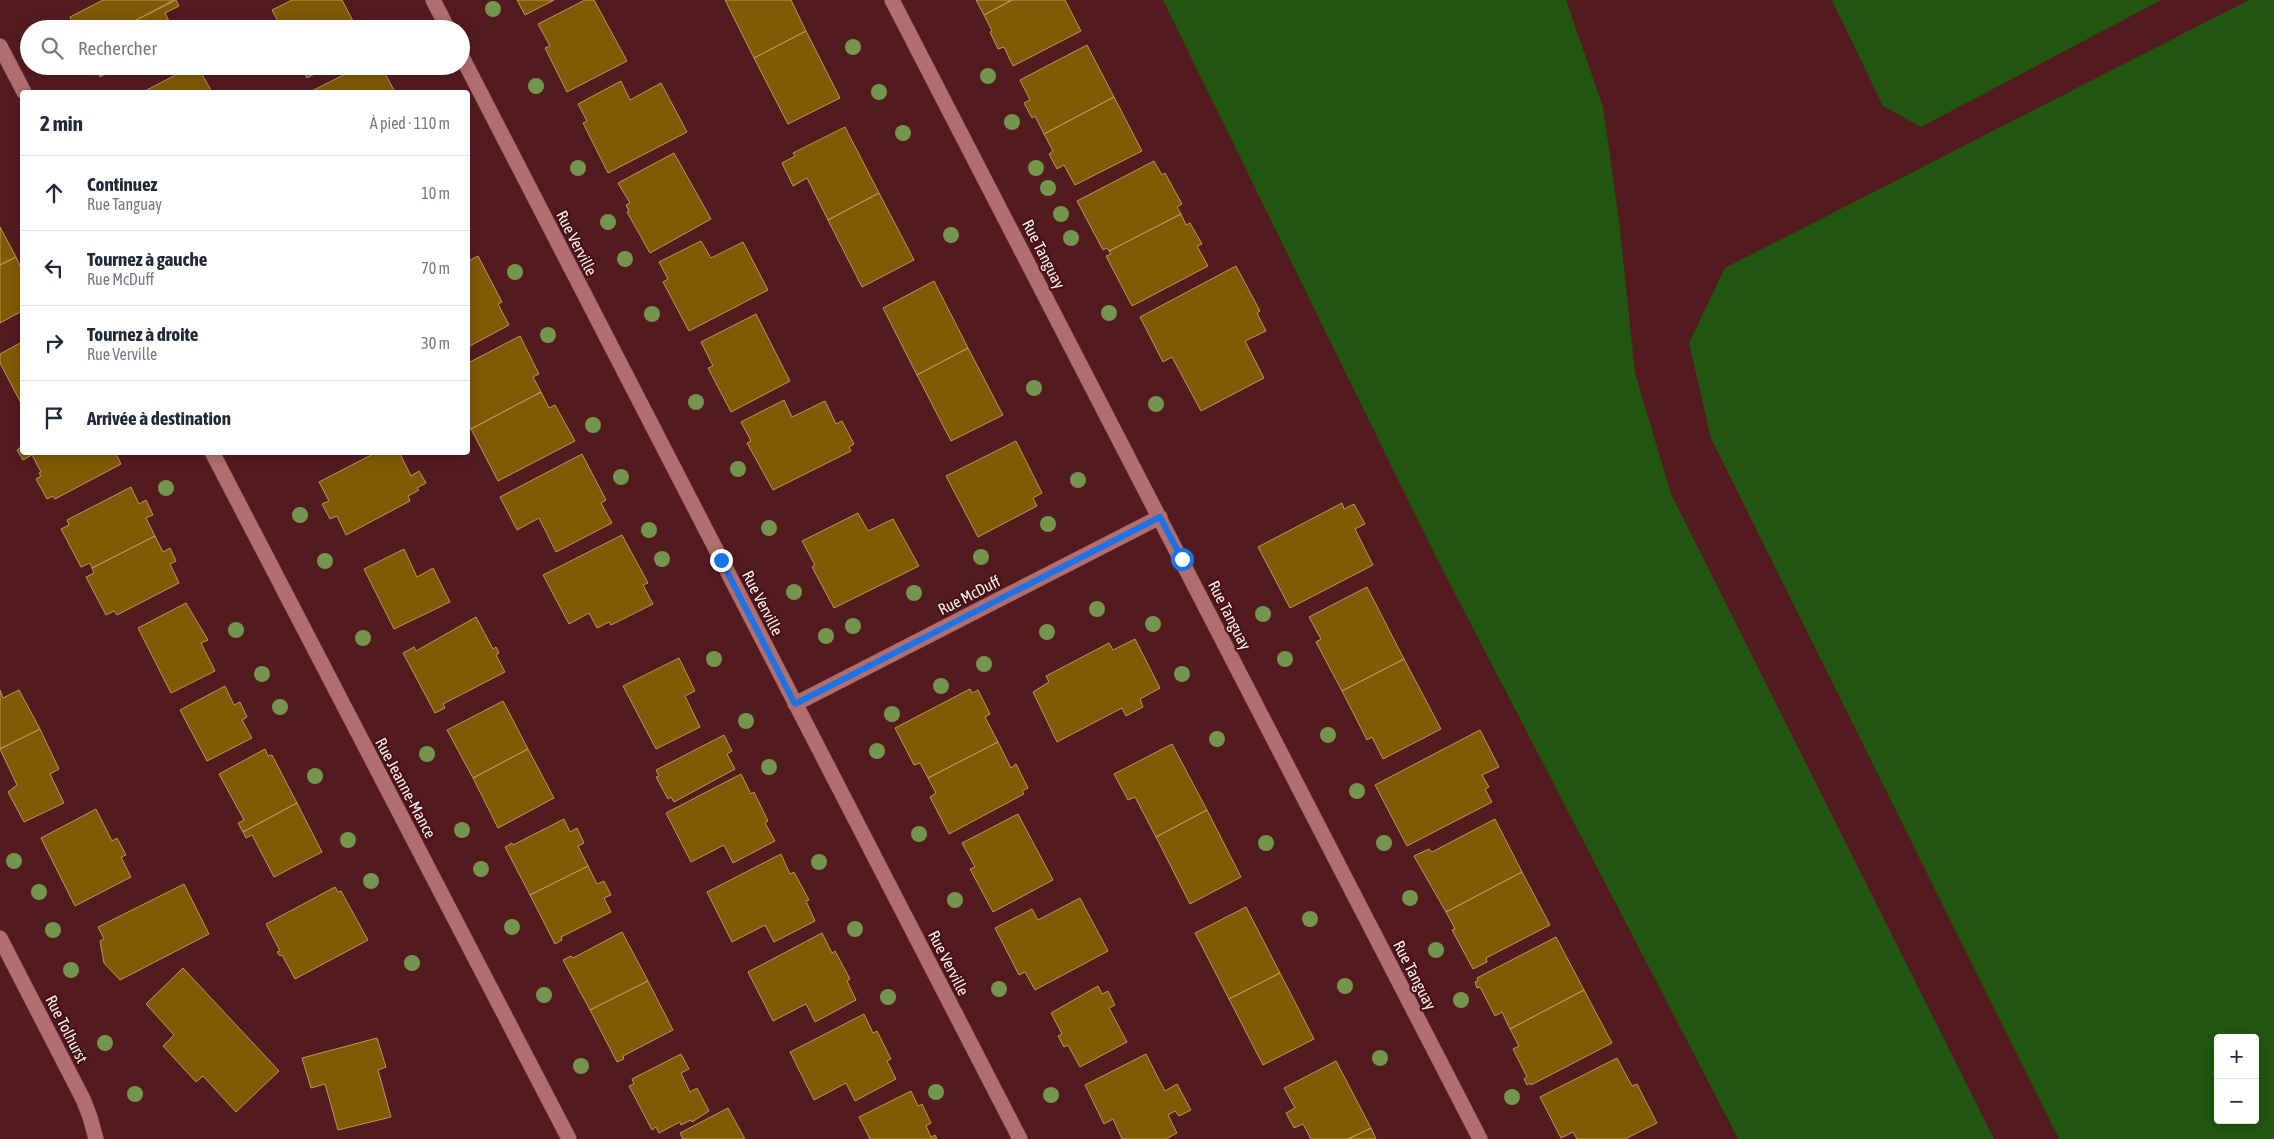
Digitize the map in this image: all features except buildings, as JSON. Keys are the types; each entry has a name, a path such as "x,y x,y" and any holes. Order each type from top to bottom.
{"street":[{"path":"433,0 443,20"},
{"name":"Rue Tanguay","path":"892,0 1480,1139"},
{"path":"0,46 23,90"},
{"name":"Rue Verville","path":"470,72 1020,1139"},
{"name":"Rue Jeanne-Mance","path":"214,455 570,1139"},
{"name":"Rue McDuff","path":"795,704 1160,517"},
{"name":"Rue Tolhurst","path":"0,938 83,1099 96,1139"}],"green space":[{"path":"1163,0 1566,0 1603,107 1619,220 1635,373 1671,494 1994,1139 1738,1139 1434,553"},
{"path":"1832,0 2161,0 1921,127 1883,106"},
{"path":"2249,0 2274,0 2274,1139 2059,1139 1711,438 1689,343 1725,268"}],"route":[{"path":"721,560 795,704 1160,517 1182,559"}]}
